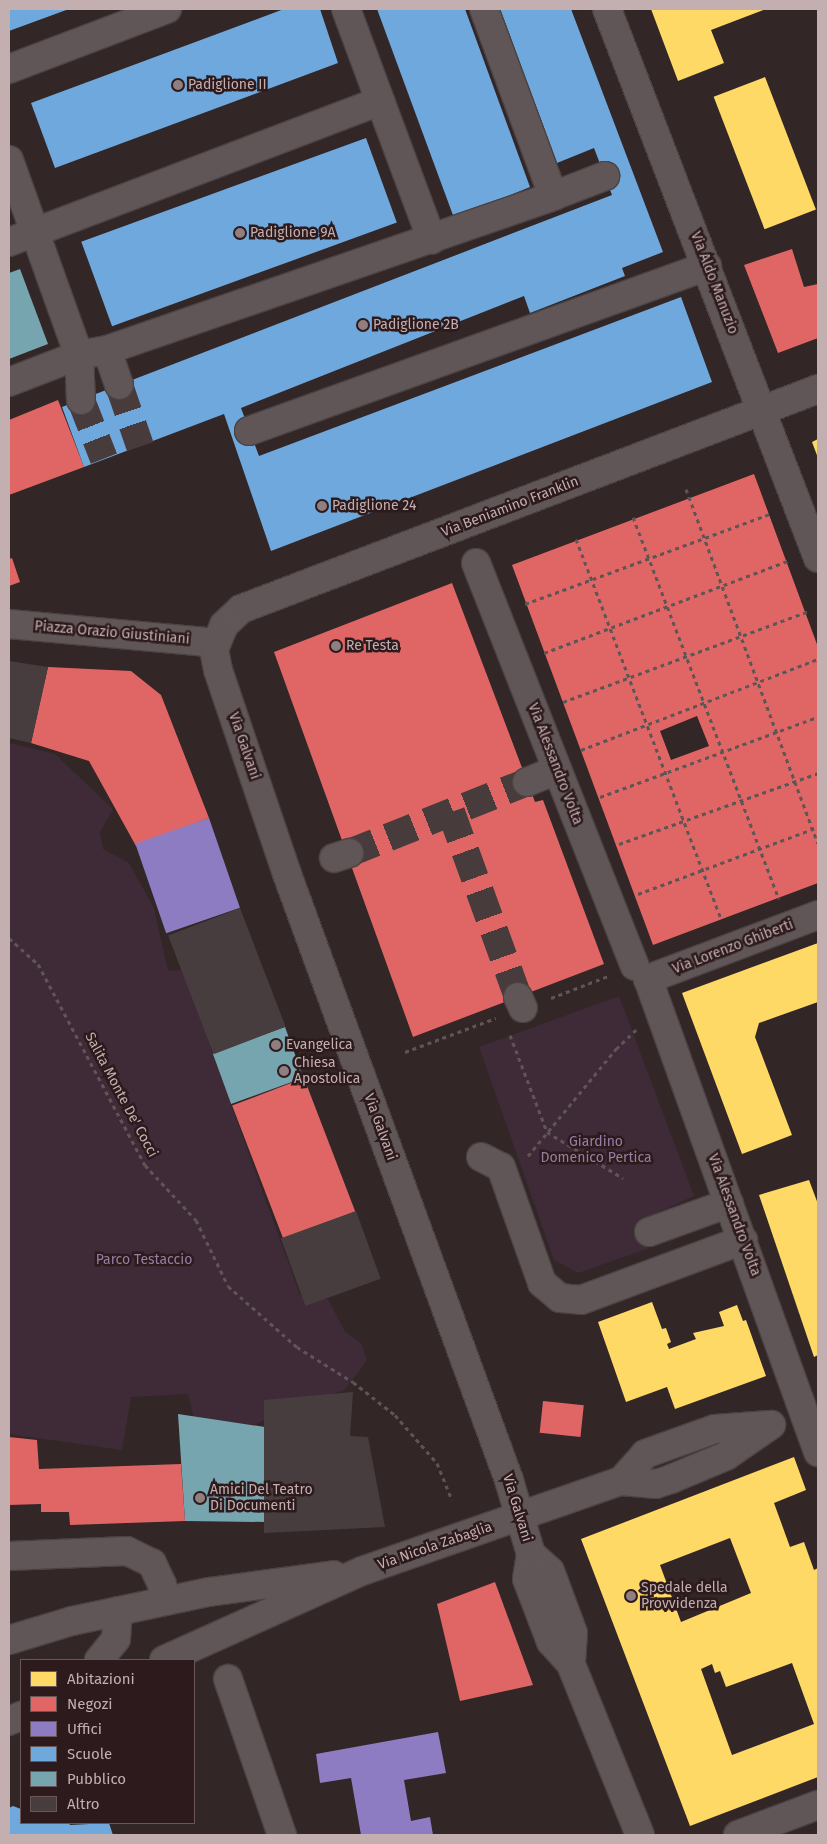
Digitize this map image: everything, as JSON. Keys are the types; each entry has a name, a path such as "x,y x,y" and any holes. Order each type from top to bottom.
{"street":[{"path":"9,69 167,9"},
{"path":"346,9 432,240"},
{"path":"484,9 553,196"},
{"name":"Via Aldo Manuzio","path":"607,9 818,558"},
{"path":"9,242 380,101"},
{"path":"9,160 79,354 81,400"},
{"path":"9,382 79,354 107,350 432,240 605,176"},
{"path":"250,430 707,266"},
{"path":"107,350 119,385"},
{"name":"Via Beniamino Franklin","path":"216,642 224,625 241,610 818,389"},
{"name":"Via Alessandro Volta","path":"476,563 610,905 642,972 743,1240 811,1411 818,1452"},
{"name":"Piazza Orazio Giustiniani","path":"9,624 216,642"},
{"name":"Via Galvani","path":"216,642 214,656 218,670 287,874 444,1299 520,1517 531,1554 550,1571 573,1633 571,1664 640,1835"},
{"path":"527,782 555,766"},
{"name":"Via Lorenzo Ghiberti","path":"642,972 818,915"},
{"path":"481,1157 502,1167 542,1284 560,1298 581,1300 743,1240"},
{"path":"649,1232 729,1203"},
{"name":"Via Nicola Zabaglia","path":"166,1659 362,1571 621,1481 645,1454 715,1429 771,1425 811,1411"},
{"path":"9,1556 127,1551 152,1563 162,1584 164,1601"},
{"name":"Via Nicola Zabaglia","path":"9,1640 118,1611 209,1592 362,1571"},
{"path":"101,1659 116,1639 118,1611"},
{"path":"228,1679 282,1835"},
{"path":"738,1835 818,1805"}],"path":[{"path":"686,489 818,843"},
{"path":"496,615 773,513"},
{"path":"633,517 651,557 782,907"},
{"path":"576,539 612,628 722,921"},
{"path":"515,663 724,587 790,560"},
{"path":"534,713 687,654 809,611"},
{"path":"555,766 648,723 818,659"},
{"path":"571,808 723,750 818,718"},
{"path":"590,855 741,799 818,773"},
{"path":"610,905 818,827"},
{"name":"Salita Monte De' Cocci","path":"9,938 38,964 145,1165 196,1220 228,1286 296,1347 353,1382 395,1415 437,1463 452,1500"},
{"path":"506,1182 616,1049 640,1025"},
{"path":"510,1034 547,1132 623,1178"}],"green space":[{"name":"Parco Testaccio","path":"9,743 55,754 113,809 100,832 103,849 129,863 154,908 168,971 188,969 213,1055 300,1295 328,1299 345,1332 361,1343 367,1360 344,1391 310,1399 254,1425 194,1419 188,1394 131,1397 122,1450 9,1434"},
{"name":"Giardino Domenico Pertica","path":"619,996 694,1196 639,1221 649,1248 578,1273 554,1260 479,1047"}],"building: Abitazioni":[{"path":"651,9 766,9 711,30 724,63 678,81"},
{"path":"765,77 816,210 765,229 714,97"},
{"path":"818,439 818,458 812,442"},
{"path":"818,943 818,1002 759,1023 755,1037 792,1135 742,1154 682,993"},
{"path":"809,1180 818,1204 818,1355 814,1357 759,1195"},
{"path":"652,1302 662,1329 666,1328 671,1342 667,1344 669,1349 696,1339 693,1333 724,1326 719,1312 737,1305 743,1321 746,1320 766,1376 675,1409 667,1387 626,1402 598,1322"},
{"path":"794,1457 806,1490 774,1503 790,1547 804,1542 814,1570 818,1568 818,1777 690,1826 581,1539","holes":["730,1538 751,1593 681,1622 660,1565","792,1663 814,1724 732,1755 701,1669 712,1664 715,1673 720,1671 726,1687"]}],"building: Negozi":[{"path":"792,249 804,287 818,284 818,338 778,353 744,265"},
{"path":"58,400 84,467 9,495 9,420"},
{"path":"754,474 818,647 818,883 653,945 512,565","holes":["697,716 709,746 671,760 660,731"]},
{"path":"12,558 20,582 9,586 9,559"},
{"path":"452,583 535,802 543,800 604,964 413,1037 274,652"},
{"path":"48,667 131,671 161,695 209,818 136,846 89,761 31,743"},
{"path":"304,1078 355,1212 283,1239 232,1106"},
{"path":"543,1401 584,1405 580,1437 540,1433"},
{"path":"9,1437 37,1440 39,1469 181,1464 185,1521 70,1525 69,1512 41,1512 41,1504 9,1505"},
{"path":"495,1582 533,1685 460,1701 437,1604"}],"building: Uffici":[{"path":"209,818 240,908 166,933 135,843"},
{"path":"438,1732 446,1773 404,1780 411,1821 430,1817 433,1835 361,1835 351,1778 320,1783 316,1754"}],"building: Scuole":[{"path":"9,9 69,9 9,31"},
{"name":"Padiglione II","path":"284,9 320,9 338,63 55,168 31,103"},
{"path":"377,9 465,9 530,187 454,218"},
{"path":"500,9 571,9 663,252 622,268 625,276 530,313 524,296 241,408 259,456 681,297 712,382 271,551 224,414 84,467 62,407 612,195 594,148 557,163"},
{"name":"Padiglione 9A","path":"366,138 397,223 112,326 81,242"},
{"path":"13,1806 20,1809 20,1824 109,1824 113,1835 9,1835 9,1808"}],"building: Pubblico":[{"path":"20,269 48,344 9,359 9,273"},
{"path":"285,1027 303,1078 231,1104 213,1053"},
{"path":"178,1414 265,1427 265,1522 185,1521"}],"building: Altro":[{"path":"9,661 48,667 31,743 9,738"},
{"path":"240,908 286,1027 214,1054 168,936"},
{"path":"356,1211 381,1279 305,1306 281,1238"},
{"path":"353,1392 350,1436 368,1437 385,1527 264,1533 264,1400"}],"tunnel":[{"path":"119,385 140,446"},
{"path":"81,400 104,459"},
{"path":"349,853 527,782"},
{"path":"451,812 518,997"}],"place":[{"name":"Padiglione II","path":"178,85"},
{"name":"Padiglione 9A","path":"240,233"},
{"name":"Padiglione 2B","path":"363,325"},
{"name":"Padiglione 24","path":"322,506"},
{"name":"Re Testa","path":"336,646"},
{"name":"Evangelica","path":"276,1045"},
{"name":"Chiesa Apostolica","path":"284,1071"},
{"name":"Amici Del Teatro Di Documenti","path":"200,1498"},
{"name":"Spedale della Provvidenza","path":"631,1596"}]}
